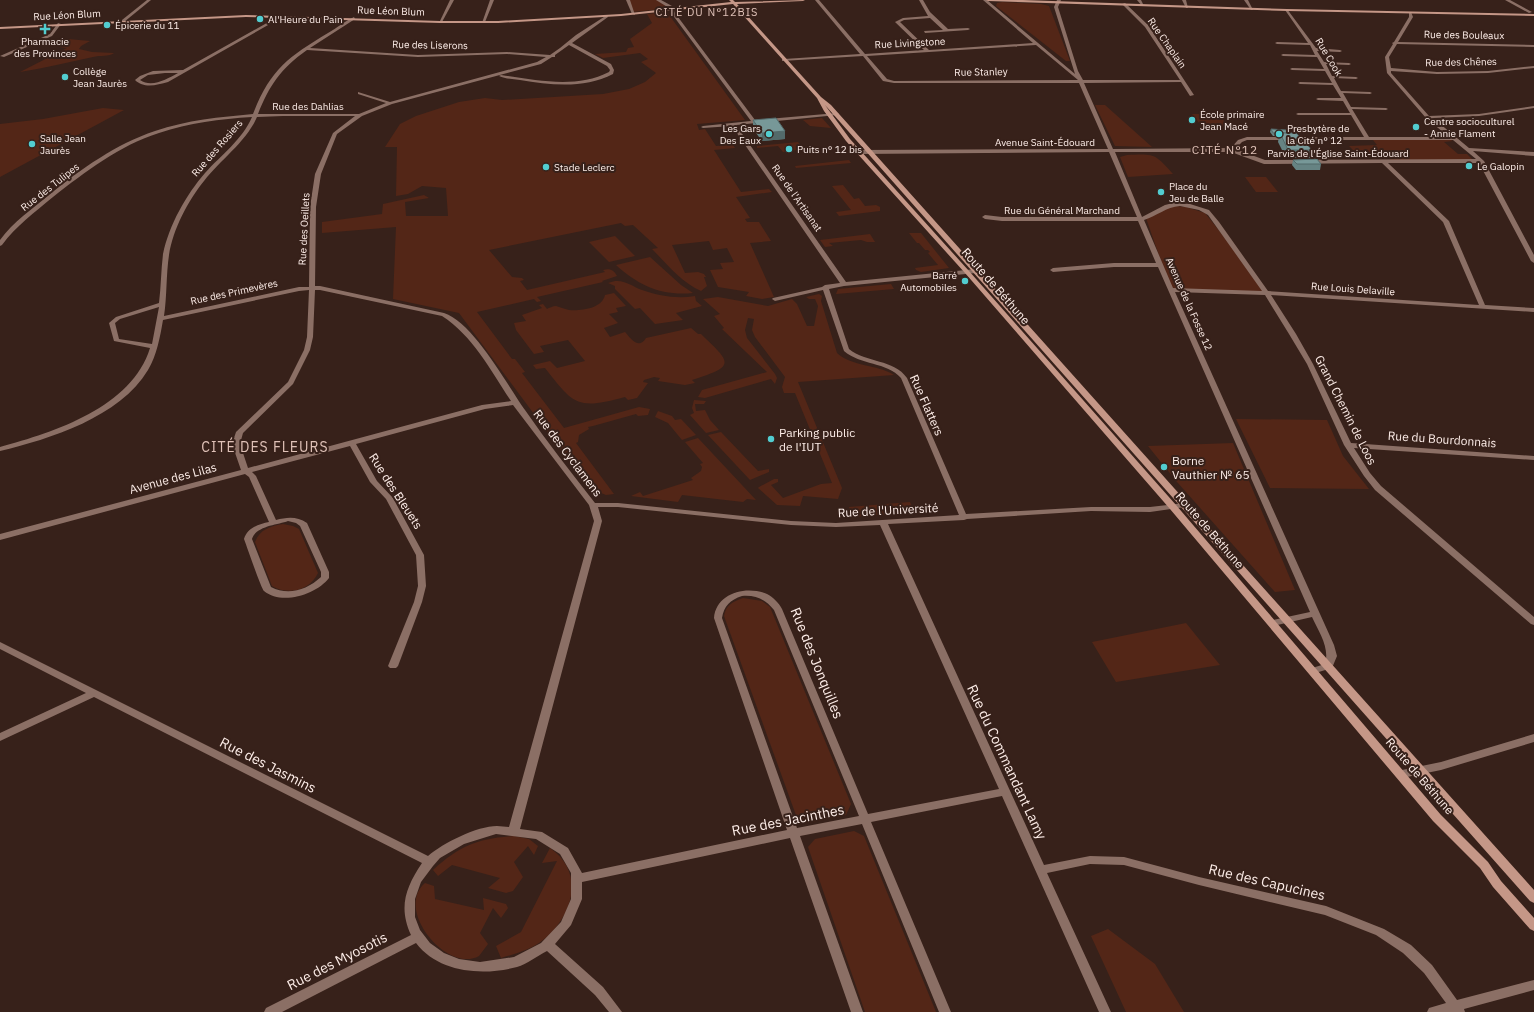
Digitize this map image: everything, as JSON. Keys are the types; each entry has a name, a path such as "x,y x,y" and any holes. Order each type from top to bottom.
{"main road":[{"path":"753,0 760,2"},
{"name":"Rue Léon Blum","path":"0,28 123,21 282,16 440,22 482,22 634,14 697,8 733,2 803,0"},
{"path":"986,0 1410,13 1533,13"},
{"name":"Route de Béthune","path":"733,2 819,98 826,102 1534,898"},
{"path":"697,8 723,8 742,13"},
{"name":"Route de Béthune","path":"819,98 819,103 858,152 967,272 1173,507 1438,818 1484,865 1497,884 1534,926"}],"street":[{"path":"123,21 149,0"},
{"path":"440,22 452,0"},
{"path":"482,22 492,0"},
{"path":"628,0 634,14"},
{"path":"658,0 671,7 754,122"},
{"name":"Rue Stanley","path":"817,0 862,55 885,80 894,82 1080,80 1183,81"},
{"path":"921,0 930,17 946,30"},
{"path":"986,0 1080,80"},
{"path":"1139,0 1143,5"},
{"path":"1184,0 1187,7"},
{"path":"1246,0 1252,9"},
{"path":"1507,0 1533,13"},
{"name":"Avenue de la Fosse 12","path":"1057,1 1080,80 1171,290 1332,652 1329,666"},
{"name":"Rue Chaplain","path":"1124,4 1147,26 1192,95"},
{"name":"Rue Cook","path":"1287,10 1311,44 1367,138"},
{"path":"1410,13 1410,17 1387,57 1388,69 1392,78 1428,117 1481,161 1534,261"},
{"path":"183,72 151,73 137,80 144,84 156,84 166,81 183,72 282,16"},
{"name":"Rue des Oeillets","path":"273,522 252,476 243,468 237,450 237,438 240,432 291,383 300,368 310,337 313,207 318,174 335,134 360,115 390,103 532,66 553,56 607,16"},
{"path":"928,51 898,22 903,19 930,17"},
{"name":"Rue des Rosiers","path":"0,450 52,433 89,416 112,402 129,389 144,371 153,346 160,319 167,250 182,211 206,175 250,126 263,96 279,72 306,49 354,18"},
{"path":"2,56 50,35 59,24"},
{"path":"925,32 968,29"},
{"path":"1520,45 1527,42"},
{"name":"Rue des Oeillets","path":"495,76 575,83 596,80 610,73 612,70 609,65 569,43"},
{"path":"1277,43 1311,44"},
{"name":"Rue des Bouleaux","path":"1394,43 1534,46"},
{"name":"Rue Livingstone","path":"784,60 1037,44"},
{"name":"Rue des Liserons","path":"306,49 418,56 507,53 553,56"},
{"path":"1314,50 1340,51"},
{"path":"1283,55 1318,56"},
{"path":"1322,63 1349,64"},
{"name":"Rue des Chênes","path":"1388,69 1437,73 1488,72 1534,66"},
{"path":"1292,69 1327,70"},
{"path":"1331,77 1356,78"},
{"path":"1300,83 1335,84"},
{"path":"1340,92 1370,93"},
{"path":"360,93 390,103"},
{"path":"1318,99 1345,100"},
{"path":"1428,117 1479,115 1534,107"},
{"path":"1350,108 1386,109"},
{"path":"703,127 836,114"},
{"path":"1298,114 1354,114"},
{"name":"Rue des Dahlias","path":"255,116 360,115"},
{"name":"Rue des Tulipes","path":"0,244 9,233 68,183 132,142 156,132 181,125 255,116"},
{"name":"Rue de l'Artisanat","path":"734,124 844,284"},
{"name":"Parvis de l'Église Saint-Édouard","path":"1454,138 1247,139 1240,141 1232,150 1264,162 1481,161"},
{"path":"1468,149 1534,154"},
{"name":"Avenue Saint-Édouard","path":"858,152 1232,150"},
{"path":"1384,162 1446,221 1483,307"},
{"name":"Grand Chemin de Loos","path":"1140,219 1151,217 1164,206 1173,204 1190,206 1207,211 1269,294 1310,364 1348,445 1365,474 1378,488 1534,622"},
{"name":"Rue du Général Marchand","path":"985,217 1010,219 1140,219"},
{"path":"0,233 9,233"},
{"path":"1053,270 1114,264 1160,265"},
{"path":"775,299 844,284 976,271"},
{"name":"Rue des Primevères","path":"160,319 299,288 312,287"},
{"name":"Rue des Cyclamens","path":"312,287 436,312 452,318 502,380 516,402 593,505 598,521 514,830"},
{"name":"Rue Flatters","path":"825,287 846,350 852,355 895,370 904,378 964,518"},
{"name":"Rue Louis Delaville","path":"1171,290 1269,294 1534,310"},
{"path":"153,346 116,340 112,323 118,318 162,304"},
{"name":"Avenue des Lilas","path":"0,537 485,407 516,402"},
{"name":"Rue des Bleuets","path":"352,443 374,482 389,498 420,556 422,586 418,602 393,666"},
{"name":"Rue du Bourdonnais","path":"1348,445 1534,458"},
{"name":"Rue de l'Université","path":"593,505 618,505 817,525 883,523 1091,509 1114,510 1185,505"},
{"path":"294,519 304,525 325,572 325,578 320,584 302,593 290,595 272,593 267,589 248,539 252,530 273,522 294,519"},
{"name":"Rue du Commandant Lamy","path":"883,523 1105,1012"},
{"name":"Rue des Jonquilles","path":"857,1012 718,618 720,607 726,600 742,593 754,593 764,596 772,601 778,609 945,1012"},
{"path":"1273,623 1289,621 1315,614"},
{"name":"Rue des Jasmins","path":"0,646 430,862"},
{"path":"1312,671 1329,666"},
{"path":"0,737 94,693"},
{"path":"1402,774 1534,738"},
{"name":"Rue des Jacinthes","path":"578,878 794,833 1004,792"},
{"path":"496,830 514,830 532,832 548,839 559,846 572,860 578,878 579,891 576,906 570,920 547,944 517,961 499,966 482,967 450,962 437,956 417,937 411,923 409,907 412,891 419,876 430,862 444,850 460,840 478,833 496,830"},
{"name":"Rue des Capucines","path":"1041,870 1090,860 1124,861 1199,881 1326,911 1380,932 1407,949 1428,969 1457,1009"},
{"name":"Rue des Myosotis","path":"270,1012 417,937"},
{"path":"547,944 599,991 616,1012"},
{"path":"1433,1012 1457,1009 1534,985"}],"shaded area":[{"path":"628,0 658,0 671,8 633,12"},
{"path":"997,3 1041,4 1049,6 1070,61 1066,61 996,6"},
{"path":"667,12 745,120 697,124 699,130 705,129 716,146 733,145 735,148 714,150 741,192 769,189 772,192 736,197 750,218 745,219 747,222 759,222 771,241 750,243 774,297 762,299 746,296 749,292 718,287 710,270 723,269 720,263 734,262 727,248 713,250 709,241 672,245 685,273 698,272 704,274 706,277 704,277 707,286 701,291 687,283 675,272 652,249 658,248 633,225 625,226 621,223 489,250 512,277 522,278 524,280 520,281 527,290 605,272 603,270 605,269 612,270 617,276 602,281 603,282 537,297 541,301 537,302 534,299 477,312 512,359 515,359 525,372 522,373 564,428 639,407 650,409 648,415 638,416 636,414 588,427 589,429 579,435 578,442 576,443 614,494 606,495 589,488 459,313 393,299 396,227 322,233 322,222 382,214 383,204 424,195 429,198 405,202 406,216 448,216 446,188 422,186 408,194 396,196 397,147 385,147 400,124 416,116 459,102 485,98 502,100 603,94 629,89 645,82 656,73 641,62 648,59 640,53 603,58 595,54 626,52 628,48 634,47 630,39 652,23 647,14"},
{"path":"68,39 90,41 81,46 79,49 92,52 114,53 20,72 67,48 52,46"},
{"path":"1095,105 1105,105 1152,147 1115,146"},
{"name":"Salle Jean Jaurès","path":"103,108 124,110 0,177 0,124 43,119"},
{"path":"1192,114 1218,114 1231,129 1204,129"},
{"path":"822,118 831,128 810,126 803,120"},
{"path":"1373,140 1450,140 1453,141 1444,142 1458,154 1467,154 1473,160 1391,160 1384,154 1357,154 1349,146 1377,145"},
{"path":"798,142 804,149 783,152 778,146 757,148 757,146"},
{"path":"1127,155 1153,156 1162,162 1173,174 1128,177 1120,157"},
{"path":"849,160 851,163 796,168 795,166"},
{"path":"1245,177 1266,177 1278,192 1256,192"},
{"path":"843,185 854,199 859,198 865,206 876,205 880,207 880,211 839,216 836,212 851,210 832,186"},
{"path":"1165,205 1186,207 1205,213 1269,293 1171,290 1146,218"},
{"path":"909,233 921,233 949,268 921,272 916,270 915,268 938,265 928,253 930,252 925,250 919,243 917,243"},
{"path":"870,234 875,242 861,240 829,243 833,246 825,247 820,240"},
{"path":"615,236 635,256 609,262 589,242"},
{"path":"650,257 681,285 693,293 671,293 652,288 633,279 616,265"},
{"path":"615,281 625,282 655,294 675,297 695,296 696,301 702,306 676,313 683,320 655,324 640,308 635,309 615,289 615,286 608,283"},
{"path":"891,284 894,289 836,294 838,289"},
{"path":"614,293 626,306 616,308 618,312 609,314 618,323 604,328 610,337 625,332 635,342 641,343 646,338 691,328 698,334 701,334 719,351 725,363 723,367 717,371 692,380 695,383 685,385 658,381 660,378 654,377 644,380 643,382 648,383 637,398 628,400 625,397 596,403 586,403 570,397 545,368 536,369 533,365 550,361 557,368 585,361 568,340 540,346 544,352 534,354 516,330 514,323 526,321 522,315 542,308 539,305 543,304 547,309 556,306 569,310 579,310 595,306 603,300 605,295"},
{"path":"819,294 822,296 821,301 837,353 850,361 887,371 894,375 798,382 842,488 838,499 803,496 800,506 777,505 758,488 774,479 778,479 778,482 771,485 783,498 821,484 832,483 795,393 784,393 782,387 785,377 755,337 752,330 754,319 748,318 745,330 747,338 775,374 777,378 775,384 771,379 705,398 698,397 702,390 767,372 722,329 724,328 714,316 720,314 703,299 718,297 768,306 792,299 797,304 807,326 814,326 818,306 815,299 809,299 806,297"},
{"path":"694,400 706,401 704,404 695,404 696,411 705,410 710,420 719,430 706,433 690,415 694,413 692,408"},
{"path":"658,411 672,416 675,420 681,419 696,435 682,440 668,423 655,417"},
{"path":"1236,419 1327,420 1343,456 1369,489 1270,488"},
{"path":"721,432 758,471 769,469 769,472 750,480 708,435"},
{"path":"698,438 756,500 747,499 743,502 682,495 678,502 631,496 640,492 643,496 693,480 691,478 701,471 702,467 700,464 703,463 685,442"},
{"path":"1233,443 1295,590 1275,592 1177,482 1148,446"},
{"path":"910,502 914,512 852,517 849,507"},
{"path":"283,524 299,529 318,573 310,584 298,590 285,591 272,586 255,542 260,534 266,529"},
{"path":"743,598 762,601 770,607 851,804 846,815 807,823 797,818 724,616 726,609 730,604"},
{"path":"1186,623 1220,665 1116,682 1092,642"},
{"path":"854,831 864,836 936,1012 865,1012 808,847 815,839"},
{"path":"514,836 529,839 538,846 534,855 528,846 514,862 523,877 513,891 506,893 488,888 500,878 452,865 438,876 433,870 461,849 479,841"},
{"path":"550,848 561,858 568,870 572,882 568,907 562,919 543,940 529,949 501,958 496,946 521,932 557,861 542,863"},
{"path":"425,883 434,886 435,899 484,910 483,898 506,904 508,908 501,918 493,908 480,933 488,944 479,956 466,959 453,956 440,948 428,936 420,922 416,908 417,894"},
{"path":"1108,929 1155,964 1184,1012 1126,1012 1091,936"}],"building":[{"path":"776,118 785,131 762,133 753,120"},
{"path":"1271,129 1287,130 1289,133 1273,133"},
{"path":"1280,133 1296,133 1312,150 1288,150"},
{"path":"1317,159 1321,164 1297,164 1293,160"}],"place":[{"name":"Al'Heure du Pain","path":"260,19"},
{"name":"Épicerie du 11","path":"107,25"},
{"name":"Pharmacie des Provinces","path":"45,29"},
{"name":"Collège Jean Jaurès","path":"65,77"},
{"name":"École primaire Jean Macé","path":"1192,120"},
{"name":"Centre socioculturel - Annie Flament","path":"1416,127"},
{"name":"Les Gars Des Eaux","path":"769,134"},
{"name":"Presbytère de la Cité n° 12","path":"1279,134"},
{"name":"Salle Jean Jaurès","path":"32,144"},
{"name":"Puits n° 12 bis","path":"789,149"},
{"name":"Le Galopin","path":"1469,166"},
{"name":"Stade Leclerc","path":"546,167"},
{"name":"Place du Jeu de Balle","path":"1161,192"},
{"name":"Barré Automobiles","path":"965,281"},
{"name":"Parking public de l'IUT","path":"771,439"},
{"name":"Borne Vauthier № 65","path":"1164,467"}],"district":[{"name":"CITÉ DU N°12BIS","path":"707,12"},
{"name":"CITÉ N°12","path":"1225,149"},
{"name":"CITÉ DES FLEURS","path":"265,447"}]}
